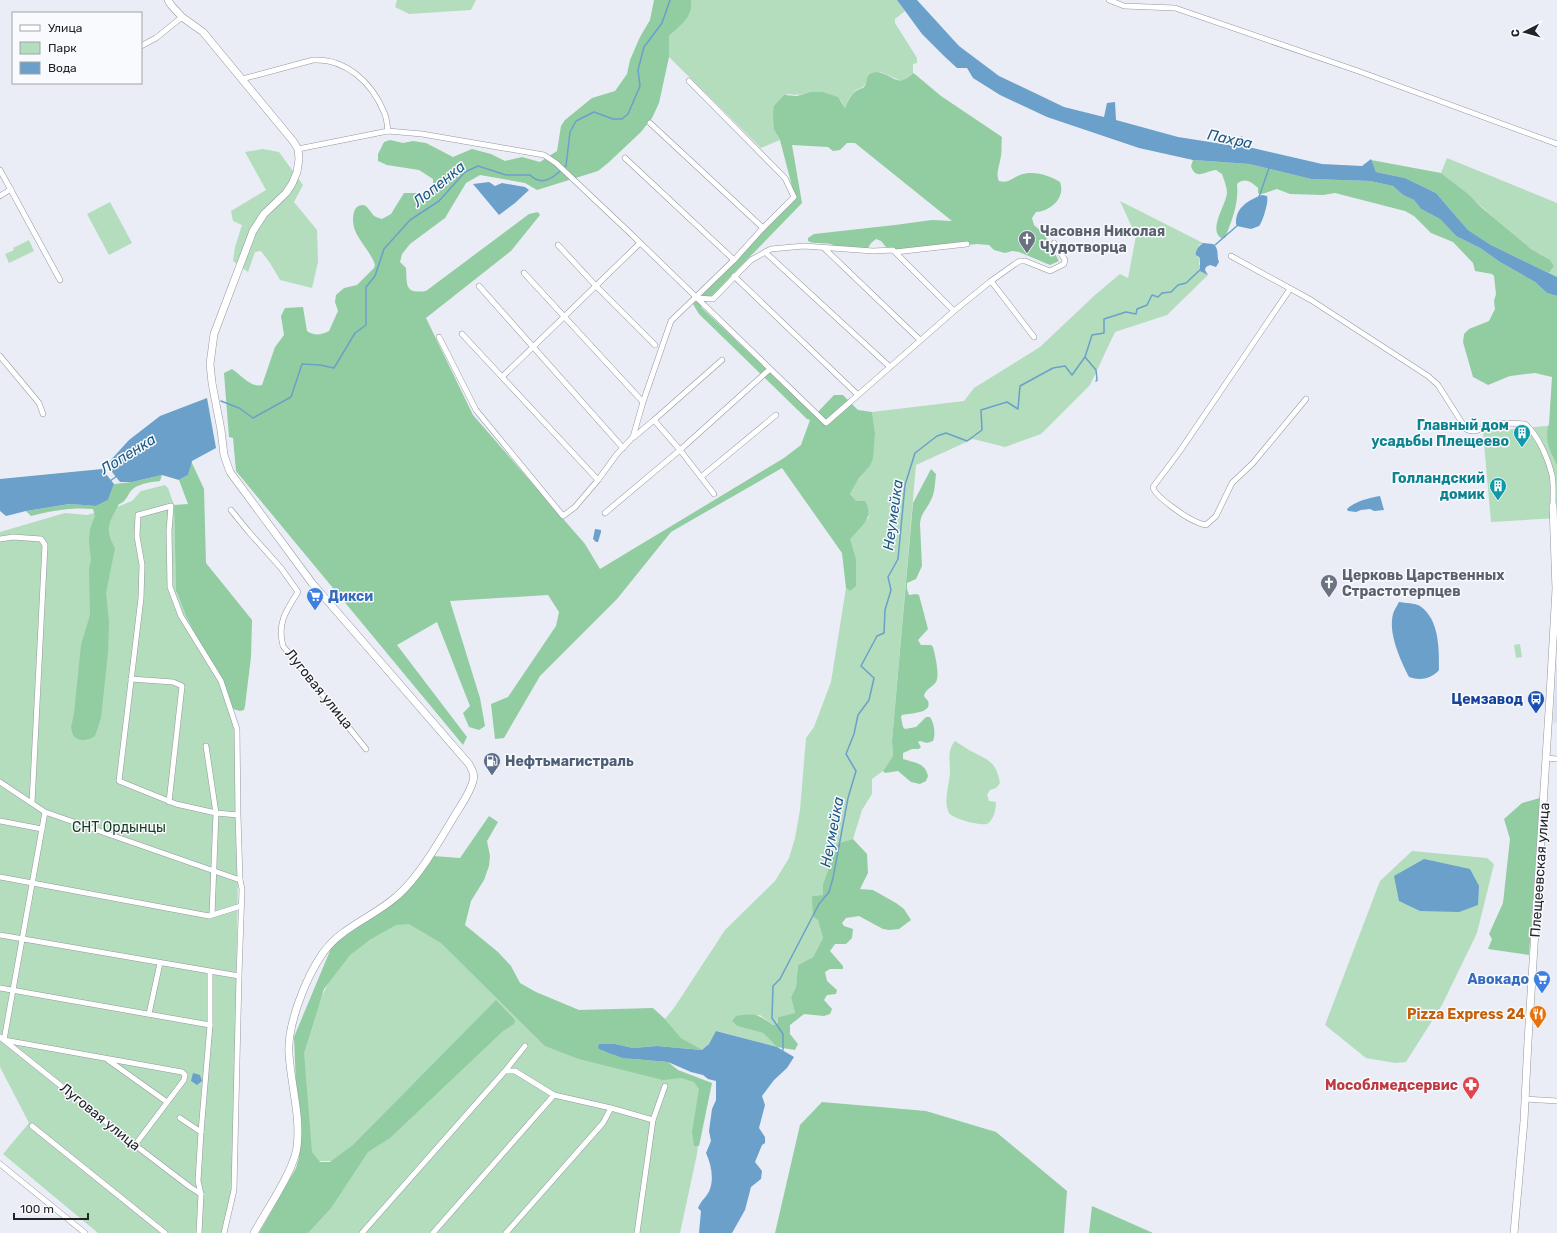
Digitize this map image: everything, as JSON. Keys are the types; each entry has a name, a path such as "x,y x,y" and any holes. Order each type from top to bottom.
{"street":[{"path":"168,0 182,17 203,32 298,149 299,159 297,172 292,184 286,193 264,214 253,231 214,334 210,364 224,455 230,472 312,583 469,764 474,772 474,780 465,799 442,837 404,889 384,907 341,934 323,953 314,968 296,1011 289,1037 289,1054 298,1134 295,1158 254,1233"},
{"path":"1109,0 1124,6 1175,8 1358,71 1557,144"},
{"path":"142,45 156,38 182,17"},
{"path":"242,79 313,60 335,62 359,75 373,92 385,113 388,131"},
{"path":"633,437 643,402 671,321 734,260 794,197 785,178 689,81"},
{"path":"650,123 763,228"},
{"path":"298,149 388,131 422,134 544,155 556,163 826,423 954,310 991,281 1020,261 1030,262 1050,271 1064,264 1065,260 1054,243"},
{"path":"625,158 734,260"},
{"path":"0,170 60,280"},
{"path":"0,196 11,189"},
{"path":"502,377 640,243"},
{"path":"895,252 967,244"},
{"path":"558,245 596,286 655,345"},
{"path":"695,298 713,299 751,260 771,249 804,246 893,250 954,310"},
{"path":"824,248 920,340"},
{"path":"765,252 890,367"},
{"path":"1231,256 1312,301 1428,376 1438,385 1466,429 1470,431 1479,430 1494,424 1525,424 1533,431 1539,440 1552,475 1553,506"},
{"path":"524,273 643,402"},
{"path":"734,276 858,395"},
{"path":"991,281 1034,337"},
{"path":"480,286 623,448"},
{"path":"1290,289 1180,451 1153,487 1154,490 1159,497 1196,522 1206,525 1216,516 1232,483 1253,463 1306,399"},
{"path":"462,334 598,480"},
{"path":"439,337 476,410 563,516 575,507 633,437 722,360"},
{"path":"0,356 39,403 42,414"},
{"path":"605,514 680,450 770,369"},
{"path":"701,477 776,415"},
{"path":"654,420 680,450 714,494"},
{"path":"224,1233 234,1190 242,890 240,880 237,729 221,681 181,616 170,586 169,531 171,506 138,515 137,536 142,565 141,598 119,781 169,802 216,813 238,815"},
{"name":"Плещеевская улица","path":"1514,1233 1525,1100 1556,589 1553,506"},
{"name":"Луговая улица","path":"231,510 281,568 298,592 282,621 281,628 283,646 366,749"},
{"path":"0,539 13,537 41,539 45,545 32,803"},
{"path":"131,679 173,682 182,686 169,802"},
{"path":"206,746 216,813 212,915"},
{"path":"1546,758 1557,759"},
{"path":"0,782 46,812 213,872 240,880"},
{"path":"46,812 24,939 2,1039 182,1072 184,1075 184,1080 135,1145"},
{"path":"0,821 42,829"},
{"path":"0,877 209,916 241,906"},
{"path":"0,935 239,976"},
{"path":"150,1014 160,963"},
{"path":"200,1233 201,1194 198,1181 210,1025 210,972"},
{"path":"0,988 210,1025"},
{"name":"Луговая улица","path":"2,1039 135,1145 201,1194"},
{"path":"362,1233 505,1071 525,1046"},
{"path":"106,1058 167,1102"},
{"path":"505,1071 515,1071 554,1094 653,1120"},
{"path":"637,1233 653,1120 665,1086"},
{"path":"433,1233 554,1094"},
{"path":"1525,1100 1557,1101"},
{"path":"506,1233 603,1123 611,1108"},
{"path":"180,1118 201,1132"},
{"path":"32,1126 165,1233"},
{"path":"0,1164 85,1233"}],"shaded area":[{"path":"1557,659 1557,722 1553,724"}],"green space":[{"path":"397,0 476,0 471,10 409,14 395,7"},
{"path":"654,0 691,0 691,6 685,21 669,36 669,57 659,103 652,118 641,132 598,171 537,190 525,183 480,175 466,183 445,218 410,244 402,254 400,262 406,268 408,287 414,291 426,291 529,214 538,212 540,215 511,251 426,318 473,415 585,544 600,569 784,458 801,445 810,420 807,419 699,314 693,304 794,194 780,140 774,129 774,106 784,95 797,96 811,92 822,92 838,97 845,108 853,93 866,85 868,75 879,72 895,79 903,80 913,73 941,96 1002,137 998,172 999,181 1007,181 1020,175 1035,173 1046,175 1060,182 1061,193 1056,203 1046,209 1036,212 1032,218 1034,225 1045,235 1059,261 1050,265 1019,252 1012,251 1005,253 994,250 989,245 977,244 900,252 886,247 881,241 876,239 868,248 838,248 831,244 808,241 808,238 814,234 932,220 952,221 855,143 847,143 840,150 833,151 828,147 792,145 802,203 701,307 815,415 834,395 843,395 858,410 872,412 875,433 873,458 870,466 859,478 850,494 856,501 865,501 868,507 868,517 850,539 856,559 856,586 850,591 846,588 842,553 782,468 671,532 617,599 540,676 504,738 495,739 491,704 508,697 556,626 559,612 548,595 450,601 480,698 485,726 479,730 469,727 463,713 470,706 437,622 397,645 467,737 463,745 236,471 233,438 229,437 224,373 232,369 250,383 254,385 262,385 275,347 284,335 281,316 285,308 303,307 307,331 310,333 318,334 329,331 338,311 335,302 336,295 344,288 357,285 374,268 375,265 354,227 353,220 356,208 365,205 374,216 382,219 391,214 404,193 424,193 433,189 433,179 419,170 387,165 378,161 378,154 384,142 390,140 403,143 413,141 426,143 453,157 472,149 491,154 505,161 522,157 540,162 557,151 561,126 565,120 592,98 615,91 627,74 630,60 640,37 650,20"},
{"path":"691,0 897,0 905,11 895,19 895,23 917,58 917,63 913,64 913,73 904,80 899,80 881,72 868,76 864,86 856,90 850,96 845,108 839,99 822,93 798,95 787,94 777,135 780,140 761,148 669,57 669,36 685,21 690,11"},
{"path":"263,149 279,152 303,185 294,202 317,230 318,262 312,288 280,280 261,251 255,252 248,272 233,261 235,247 242,225 233,221 231,211 266,190 245,152"},
{"path":"1447,158 1557,203 1557,277 1549,273 1554,266 1549,260 1530,248 1441,173"},
{"path":"1193,160 1249,164 1311,179 1370,181 1393,186 1403,195 1414,200 1421,209 1440,219 1456,236 1480,248 1500,262 1535,282 1547,293 1557,296 1557,465 1549,447 1547,437 1552,377 1535,373 1510,376 1488,385 1473,377 1463,342 1464,334 1469,329 1489,321 1495,309 1494,301 1496,294 1494,276 1492,274 1475,271 1473,263 1453,242 1431,233 1414,216 1405,211 1335,193 1323,195 1290,194 1277,189 1262,194 1258,193 1258,188 1250,182 1245,181 1237,184 1237,198 1230,225 1225,238 1221,238 1217,234 1216,229 1227,193 1222,174 1216,170 1201,174 1195,173 1191,166"},
{"path":"1371,160 1441,173 1468,194 1481,207 1531,249 1550,260 1554,266 1549,273 1491,245 1468,230 1436,193 1405,178 1376,172"},
{"path":"1120,201 1203,243 1199,245 1196,251 1197,257 1200,258 1199,264 1208,275 1167,315 1115,332 1090,385 1041,434 1005,447 973,439 916,465 892,741 893,756 883,771 872,779 872,794 862,810 853,839 839,843 828,851 828,870 823,884 823,895 812,896 823,938 813,957 798,965 796,987 791,997 795,1013 778,1017 776,1024 773,1025 760,1015 732,1021 737,1026 763,1033 777,1047 717,1031 709,1044 703,1050 681,1038 665,1019 674,1008 725,930 775,881 789,858 795,838 800,810 806,738 814,727 831,682 846,588 850,591 856,559 849,539 869,517 850,494 859,478 870,466 875,433 872,412 964,401 974,388 1040,347 1095,295 1120,274 1128,278 1136,236"},
{"path":"110,202 132,243 109,255 87,214"},
{"path":"29,240 34,251 9,263 5,254"},
{"path":"1557,425 1557,518 1491,522 1483,432"},
{"path":"191,461 204,489 206,563 252,620 251,657 245,706 244,710 240,711 233,709 187,618 176,591 174,505 188,504 179,480 188,475"},
{"path":"931,469 936,474 934,492 932,499 923,514 920,524 922,566 916,579 907,583 907,589 909,595 919,595 928,629 918,640 921,645 931,645 933,647 938,675 936,682 926,691 924,696 929,705 927,708 924,711 902,715 901,717 903,727 905,729 916,727 926,717 930,717 933,725 933,741 927,743 920,741 918,742 921,747 919,749 912,749 903,753 903,759 922,766 927,771 928,776 926,781 920,784 911,782 898,771 885,773 883,771 893,756 892,741 913,503"},
{"path":"162,475 160,481 150,482 134,488 124,501 119,504 110,521 109,531 115,548 106,593 109,622 108,652 101,718 95,736 86,740 80,740 73,735 71,727 74,714 81,645 90,615 89,569 91,560 89,542 90,529 95,516 93,509 61,510 31,516 26,511 71,504 96,506 108,500 114,484 132,482"},
{"name":"СНТ Ордынцы","path":"165,485 168,488 174,505 176,592 187,618 233,709 239,815 233,1178 225,1233 98,1233 3,1154 29,1123 0,1067 0,532 65,513 87,515 117,507 132,501 141,491"},
{"path":"1520,644 1522,657 1516,658 1514,645"},
{"path":"955,741 990,762 998,775 1000,783 996,788 990,790 987,795 989,801 996,802 993,817 987,824 967,822 956,818 949,813 947,808 946,798 950,773 950,756 952,745"},
{"path":"1540,798 1529,955 1488,949 1492,939 1489,934 1503,903 1510,839 1504,819 1522,803"},
{"path":"489,816 498,822 487,841 490,856 489,866 484,880 471,901 465,925 498,952 511,966 520,983 536,992 579,1010 653,1008 665,1019 681,1038 703,1050 657,1046 633,1048 615,1044 602,1051 622,1058 668,1062 678,1070 712,1083 699,1146 694,1146 692,1132 699,1089 694,1082 681,1078 663,1080 579,1059 545,1046 441,943 409,924 396,925 371,939 350,955 324,989 304,1053 312,1152 320,1162 330,1162 353,1145 496,1000 515,1020 514,1024 503,1031 390,1138 368,1152 331,1208 308,1233 259,1233 296,1168 299,1158 294,1037 332,946 411,887 433,856 460,858"},
{"path":"853,839 867,854 868,873 860,889 873,890 896,903 904,909 911,920 899,929 889,930 883,929 859,916 846,918 842,923 844,926 853,929 852,938 846,944 835,944 830,951 843,966 843,969 830,969 825,972 827,981 837,990 836,994 827,995 824,1000 832,1009 830,1014 824,1016 804,1014 790,1025 790,1034 798,1044 795,1050 777,1047 763,1033 737,1026 732,1021 736,1016 756,1015 773,1025 777,1024 778,1017 795,1013 791,997 796,987 798,965 813,957 823,938 818,920 813,916 812,896 823,895 823,884 828,870 828,851 839,843"},
{"path":"1412,851 1487,858 1494,864 1477,933 1442,1005 1406,1062 1395,1063 1366,1058 1325,1025 1380,881"},
{"path":"408,918 643,1066 705,1085 697,1154 680,1233 302,1233 339,1161 312,1161 301,1042 339,959 388,921"},
{"path":"822,1102 926,1111 996,1132 1067,1191 1064,1233 775,1233 800,1125"},
{"path":"1092,1206 1153,1233 1089,1233"}],"water":[{"path":"897,0 917,0 959,46 999,76 1064,107 1104,117 1107,103 1115,102 1116,120 1178,137 1229,145 1242,136 1244,146 1322,164 1362,166 1371,159 1376,172 1405,178 1436,193 1468,230 1491,245 1557,277 1557,296 1547,293 1535,282 1500,262 1480,248 1456,236 1440,219 1421,209 1414,200 1403,195 1393,186 1370,181 1311,179 1249,164 1193,160 1139,148 1047,117 1000,95 973,78 967,68 957,68 922,34"},
{"path":"489,182 495,186 502,183 525,187 529,190 499,215 473,184"},
{"path":"1262,195 1267,196 1267,202 1264,216 1259,226 1251,229 1237,226 1236,218 1243,205"},
{"path":"1203,243 1213,244 1215,246 1219,262 1216,267 1210,265 1206,267 1205,270 1208,275 1200,271 1200,258 1196,255 1197,250"},
{"path":"207,398 216,448 192,461 188,475 179,480 162,475 132,482 120,482 109,468 109,462 129,440 160,416"},
{"path":"102,469 114,484 108,500 96,506 70,504 26,511 6,516 0,511 0,479"},
{"path":"1380,496 1384,510 1374,511 1370,509 1356,512 1348,511 1347,509 1358,502"},
{"path":"595,529 601,530 598,542 593,539"},
{"path":"1399,602 1420,606 1427,612 1435,627 1439,654 1439,670 1429,677 1417,679 1409,677 1399,654 1393,638 1392,621 1393,612"},
{"path":"1424,859 1470,869 1479,886 1478,905 1459,912 1420,911 1399,901 1394,876"},
{"path":"716,1031 777,1047 794,1057 787,1068 774,1080 762,1096 765,1105 759,1128 765,1137 765,1143 762,1145 755,1162 762,1171 761,1179 751,1187 745,1210 732,1233 699,1233 701,1211 698,1208 709,1191 712,1180 711,1166 706,1153 711,1141 709,1131 712,1109 716,1100 716,1081 668,1062 622,1058 598,1048 599,1044 615,1044 633,1048 657,1046 702,1050 709,1044"},
{"path":"193,1073 200,1075 202,1081 197,1085 191,1081"}],"waterway":[{"name":"Лопенка","path":"221,401 239,408 253,418 291,397 302,364 320,365 334,368 355,333 366,325 366,287 375,276 384,249 410,220 439,201 465,172 478,166 506,175 530,175 535,179 544,181 553,177 566,166 570,132 576,121 594,112 613,119 622,119 628,114 640,86 638,70 644,47 662,23 670,0"},
{"name":"Неумейка","path":"1259,197 1269,168"},
{"name":"Неумейка","path":"1215,245 1238,225"},
{"name":"Неумейка","path":"783,1050 783,1034 772,1018 773,986 780,979 819,904 829,892 833,878 848,798 856,771 846,754 854,734 858,715 869,700 874,678 861,666 877,636 884,633 885,610 891,590 888,577 898,559 905,485 915,453 937,436 946,433 967,441 982,430 981,410 1007,402 1018,409 1020,386 1053,368 1065,366 1072,375 1085,357 1092,335 1104,333 1104,319 1126,312 1136,314 1137,309 1147,305 1152,295 1158,297 1162,293 1171,292 1178,285 1186,283 1201,269"},
{"path":"1085,357 1096,370 1096,381"},
{"name":"Лопенка","path":"110,481 117,476"}],"place":[{"name":"Часовня Николая Чудотворца","path":"1027,254"},
{"name":"Главный дом усадьбы Плещеево","path":"1522,448"},
{"name":"Голландский домик","path":"1498,501"},
{"name":"Церковь Царственных Страстотерпцев","path":"1329,598"},
{"name":"Дикси","path":"315,611"},
{"name":"Цемзавод","path":"1536,714"},
{"name":"Нефтьмагистраль","path":"492,776"},
{"name":"Авокадо","path":"1542,994"},
{"name":"Pizza Express 24","path":"1538,1029"},
{"name":"Мособлмедсервис","path":"1471,1100"}],"water label":[{"name":"Пахра","path":"1230,139"}]}
